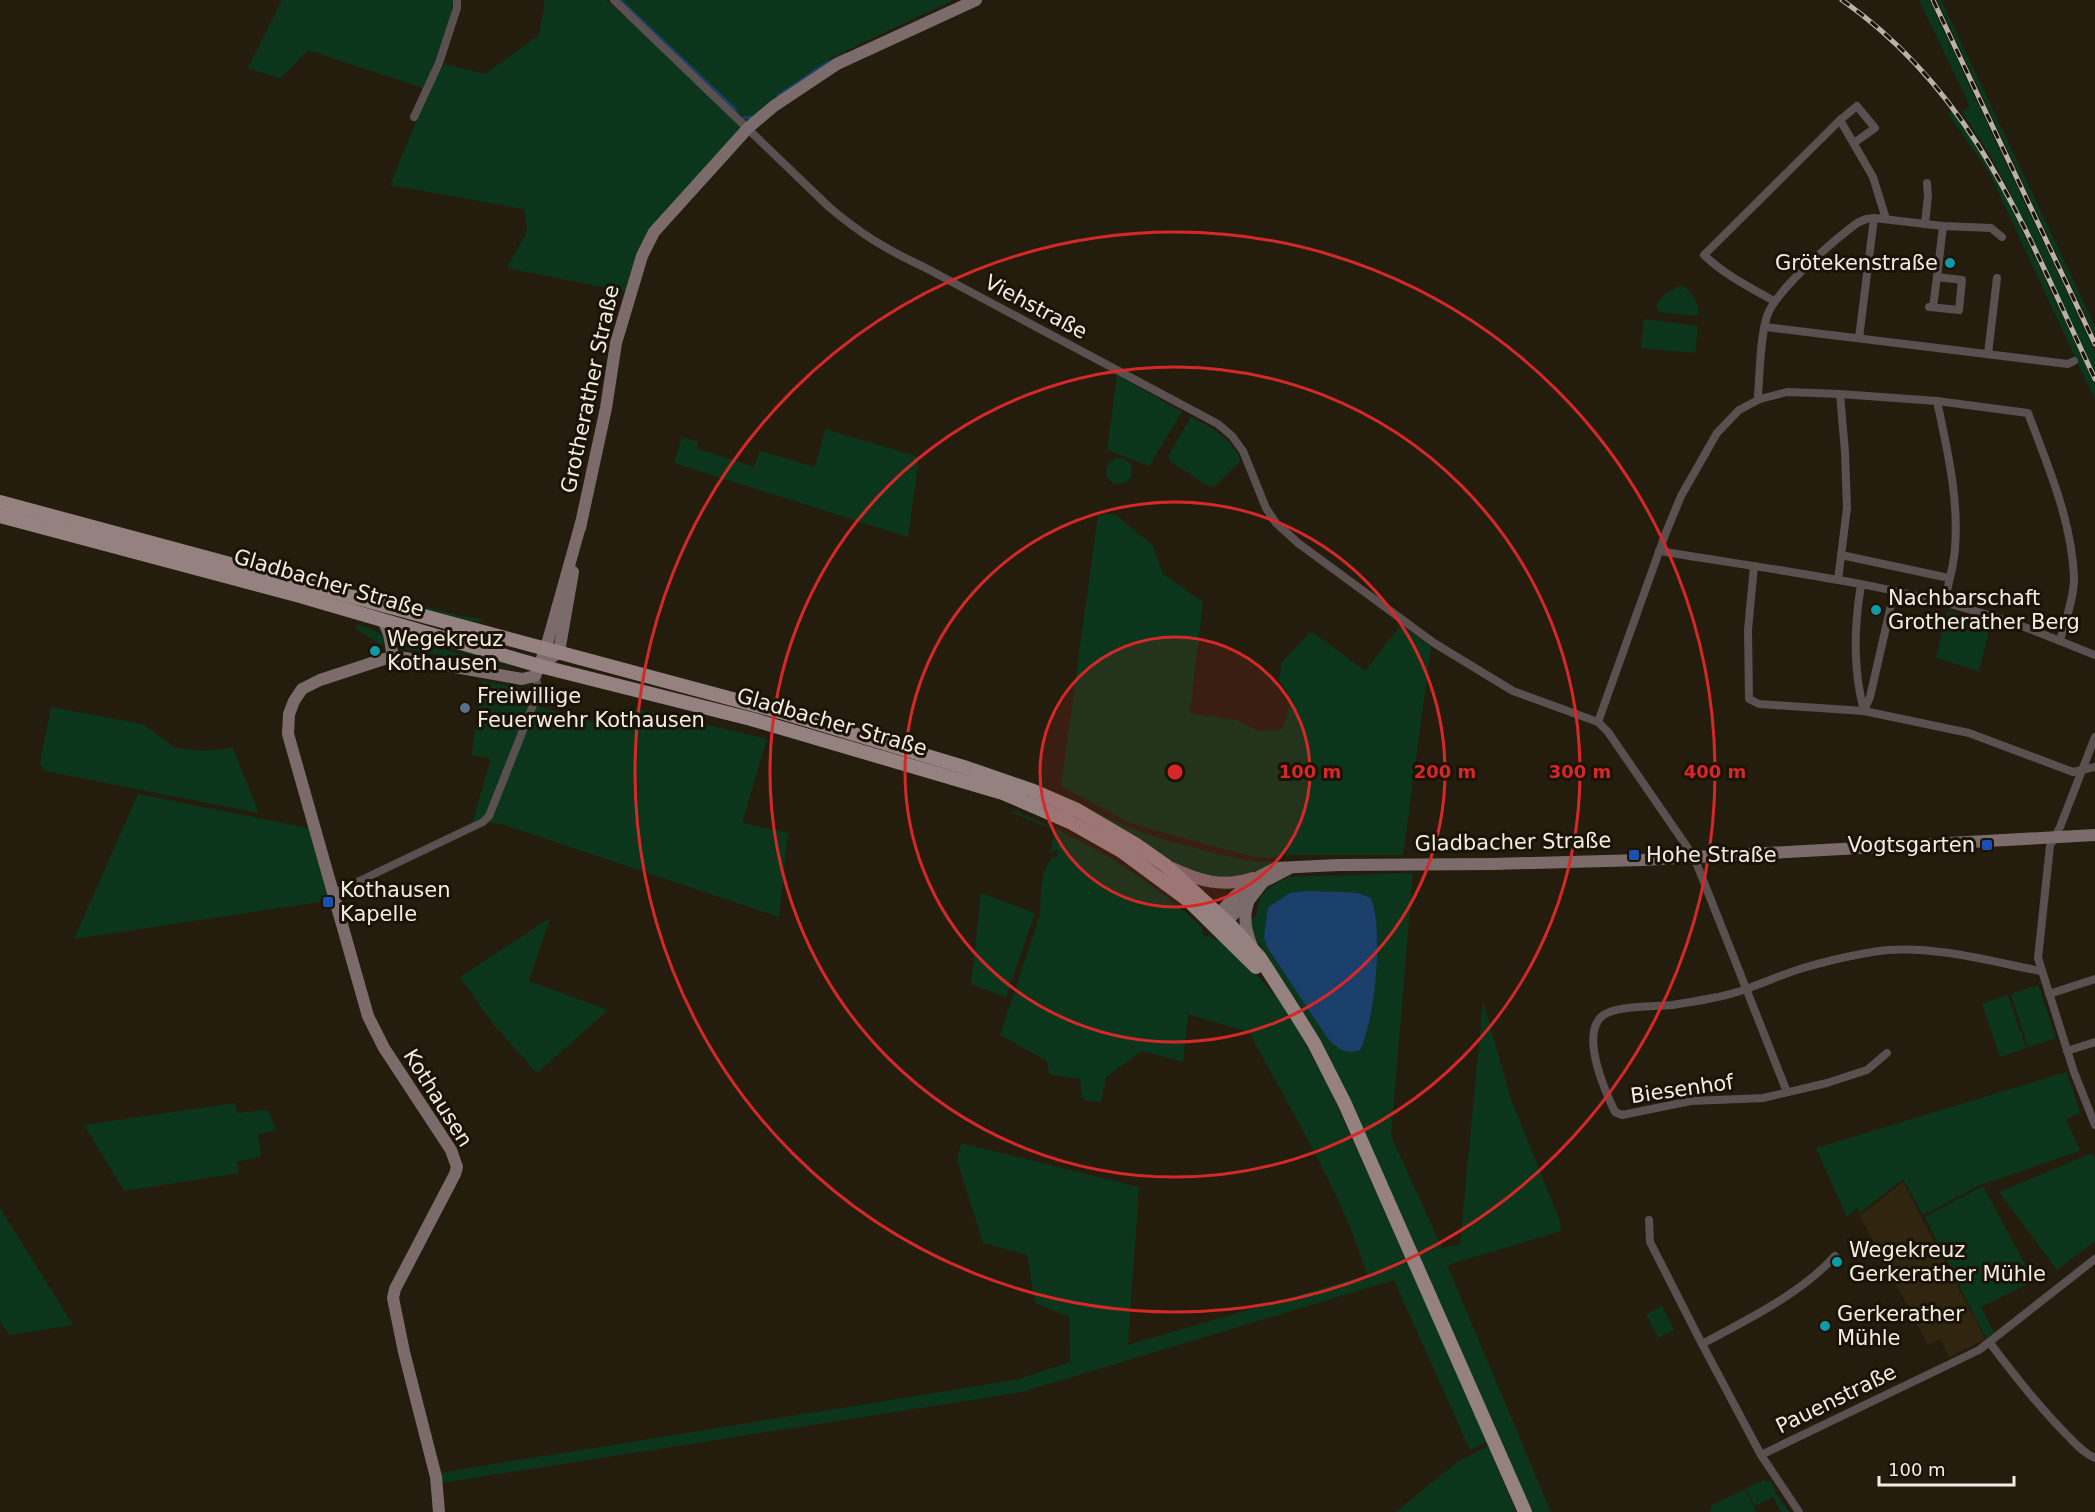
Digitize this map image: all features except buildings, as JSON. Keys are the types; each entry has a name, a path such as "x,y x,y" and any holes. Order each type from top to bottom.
{"main road":[{"name":"Gladbacher Straße","path":"0,502 784,713 1032,790 1077,810 1135,844 1165,865 1220,920"},
{"name":"Gladbacher Straße","path":"0,516 382,620 538,671 751,719 1003,794 1070,822 1123,852 1188,900 1220,920"},
{"path":"1220,920 1253,950 1296,1014 1345,1104 1525,1512"},
{"path":"1220,920 1248,958 1296,1014"}],"street":[{"path":"414,117 439,63 457,8 457,0"},
{"name":"Viehstraße","path":"614,0 749,127 829,207 856,230 884,248 1218,424 1232,436 1243,451 1266,508 1276,523 1298,543 1434,643 1513,691 1598,722"},
{"name":"Grotherather Straße","path":"538,671 553,650 606,408 614,354 629,293 642,256 654,232 749,127 799,88 837,64 976,0"},
{"path":"1774,301 1737,281 1704,255 1840,120 1857,106 1875,128 1854,143"},
{"path":"1840,120 1874,177 1886,219"},
{"path":"1925,224 1927,183"},
{"path":"1859,338 1874,218"},
{"path":"1760,399 1758,394 1765,327 1774,301 1857,223 1874,218 1990,228 2002,237"},
{"path":"1937,277 1962,279 1959,310 1931,307 1943,225"},
{"path":"1988,354 1997,278"},
{"path":"1765,327 2068,364 2074,362"},
{"path":"1887,1053 1868,1070 1788,1092 1694,857 1608,732 1598,722 1681,496 1717,433 1739,410 1760,399 1787,392 1937,401 2028,413 2059,498 2069,538 2074,579 2060,641"},
{"path":"1838,580 1847,508 1840,394"},
{"path":"1937,401 1953,480 1955,549 1944,603"},
{"path":"1659,551 1838,580 1944,603 2002,619 2095,655"},
{"path":"1841,555 1949,578"},
{"path":"1754,566 1748,630 1749,699 1759,704 1864,711 1969,733 2073,772 2095,766"},
{"path":"1862,585 1856,618 1856,647 1859,694 1864,711"},
{"path":"1864,711 1870,697 1894,592"},
{"path":"382,620 389,634 393,657"},
{"name":"Kothausen","path":"439,1512 436,1477 393,1305 395,1289 457,1167 451,1150 384,1048 368,1016 288,734 289,714 302,689 320,680 393,657 522,679 538,671"},
{"path":"334,893 483,822 489,816 538,690 538,671"},
{"path":"2095,737 2050,846 2038,958 2067,1051 2095,1125"},
{"name":"Gladbacher Straße","path":"1165,865 1202,881 1221,884 1241,882 1276,868 1338,865 1553,863 2095,835"},
{"name":"Gladbacher Straße","path":"1220,920 1249,900 1263,882 1290,868"},
{"path":"1220,920 1234,897 1260,876"},
{"path":"1249,900 1245,909 1245,929 1253,950"},
{"path":"1746,988 1802,968 1860,954 1890,950 1957,955 2041,971"},
{"path":"2049,994 2095,979"},
{"name":"Biesenhof","path":"1746,988 1726,996 1670,1005 1635,1007 1602,1016 1594,1029 1592,1042 1605,1092 1615,1112 1622,1115 1691,1101 1763,1098 1788,1092"},
{"path":"2067,1051 2095,1042"},
{"path":"1649,1220 1650,1242 1702,1344 1761,1455 1799,1512"},
{"path":"1702,1344 1755,1315 1799,1287 1835,1256"},
{"name":"Pauenstraße","path":"1761,1455 1980,1350 2095,1259"},
{"path":"1990,1343 2051,1419 2086,1454 2095,1458"}],"shaded area":[{"path":"1903,1182 1985,1339 1949,1357 1940,1339 1928,1345 1860,1216"}],"green space":[{"path":"282,0 453,0 451,15 428,87 445,64 485,74 539,35 545,0 606,0 625,18 631,9 622,0 953,0 829,59 831,63 740,129 656,221 638,252 626,292 507,268 527,232 524,209 390,185 416,122 426,89 308,50 280,79 248,68"},
{"path":"1919,0 1929,0 2095,352 2095,374 2007,187 1962,112 1970,106"},
{"path":"1937,0 1941,0 2095,326 2095,336"},
{"path":"1953,109 1997,178 2095,385 2095,400 1990,174 1948,113"},
{"path":"1681,285 1694,298 1699,315 1659,312 1656,305 1665,294"},
{"path":"1644,319 1698,326 1695,353 1641,348"},
{"path":"1117,375 1182,412 1149,466 1107,450"},
{"path":"1191,417 1226,439 1241,460 1216,485 1210,487 1170,461 1168,456"},
{"path":"825,429 919,457 908,537 674,463 682,437 698,442 697,449 754,467 760,451 815,467"},
{"path":"1119,458 1128,462 1132,471 1128,480 1119,484 1110,480 1106,471 1110,462"},
{"path":"1115,514 1153,546 1163,574 1203,602 1190,713 1236,720 1258,731 1283,729 1291,699 1279,680 1282,662 1311,631 1365,671 1401,625 1431,647 1403,855 1254,857 1142,827 1126,821 1061,786 1098,515"},
{"path":"313,577 461,616 482,619 481,622 462,620 312,580"},
{"path":"1948,611 1991,623 1979,671 1936,658"},
{"path":"358,624 382,634 383,646 355,628"},
{"path":"398,630 512,663 511,666 394,633"},
{"path":"393,637 510,669 407,649 400,650"},
{"path":"481,681 542,691 537,706 619,730 627,708 767,739 742,823 788,833 779,917 502,824 490,823 482,819 471,827 491,759 472,755"},
{"path":"51,707 142,724 176,748 203,751 233,748 259,813 45,771 40,763"},
{"path":"138,794 308,828 314,832 332,900 74,939"},
{"path":"1063,795 1119,823 1150,835 1230,857 1265,862 1276,861 1276,863 1248,875 1234,878 1219,879 1197,874 1177,865 1122,829 1063,798"},
{"path":"1012,810 1065,833 1135,874 1201,926 1204,937 1209,935 1216,940 1223,939 1278,999 1294,1022 1327,1084 1488,1441 1470,1450 1394,1280 1022,1392 441,1483 439,1473 1015,1380 1070,1362 1069,1317 1035,1303 1027,1255 983,1243 957,1160 961,1143 1139,1187 1128,1345 1367,1275 1357,1244 1330,1182 1249,1032 1188,1014 1183,1062 1142,1051 1106,1077 1101,1102 1083,1100 1080,1079 1049,1074 1047,1061 1000,1035 1040,915 1045,870 1052,858 1058,856 1057,850 1050,852 1055,830 1012,813"},
{"path":"1413,873 1391,1136 1442,1248 1460,1244 1483,1001 1511,1099 1560,1221 1561,1231 1447,1265 1551,1512 1532,1512 1420,1256 1323,1047 1271,966 1253,933 1249,921 1256,916 1260,898 1268,888 1289,877","holes":["1306,891 1358,893 1375,908 1378,942 1371,1013 1337,1048 1328,1039 1267,947"]},
{"path":"981,893 1035,913 1006,997 971,984"},
{"path":"550,918 529,981 608,1010 537,1073 494,1025 460,977"},
{"path":"2038,985 2056,1038 2028,1047 2011,994"},
{"path":"2008,995 2026,1048 2000,1057 1982,1004"},
{"path":"2067,1072 2080,1113 2066,1119 2080,1151 1980,1185 1923,1215 1903,1179 1860,1213 1857,1207 1847,1217 1816,1148"},
{"path":"235,1103 237,1113 266,1110 270,1114 276,1130 258,1134 261,1156 237,1162 239,1173 124,1191 84,1125"},
{"path":"2092,1153 2095,1159 2095,1241 2057,1270 1999,1192"},
{"path":"1983,1186 2034,1281 1981,1307 1994,1333 1986,1338 1925,1217"},
{"path":"0,1208 73,1325 10,1335 0,1322"},
{"path":"1662,1306 1674,1330 1658,1338 1646,1314"},
{"path":"1488,1446 1516,1512 1396,1512 1456,1463"},
{"path":"1764,1480 1765,1482 1770,1480 1774,1491 1789,1512 1781,1512 1773,1497 1755,1506 1746,1488"},
{"path":"1745,1489 1756,1512 1710,1512 1712,1505"}],"water":[{"path":"1306,891 1358,893 1371,898 1377,930 1376,974 1370,1018 1360,1050 1350,1052 1342,1050 1328,1039 1267,947 1264,937 1268,907 1290,893"}],"waterway":[{"path":"620,0 736,110"},
{"path":"778,96 825,64 846,54"},
{"path":"743,118 752,117"}],"railway":[{"path":"1842,0 1889,38 1929,79 1964,124 1994,171 2021,221 2095,379"},
{"path":"1933,0 2095,344"}],"place":[{"name":"Grötekenstraße","path":"1950,263"},
{"name":"Nachbarschaft Grotherather Berg","path":"1876,610"},
{"name":"Wegekreuz Kothausen","path":"375,651"},
{"name":"Freiwillige Feuerwehr Kothausen","path":"465,708"},
{"name":"Vogtsgarten","path":"1987,845"},
{"name":"Hohe Straße","path":"1634,855"},
{"name":"Kothausen Kapelle","path":"328,902"},
{"name":"Wegekreuz Gerkerather Mühle","path":"1837,1262"},
{"name":"Gerkerather Mühle","path":"1825,1326"}]}
